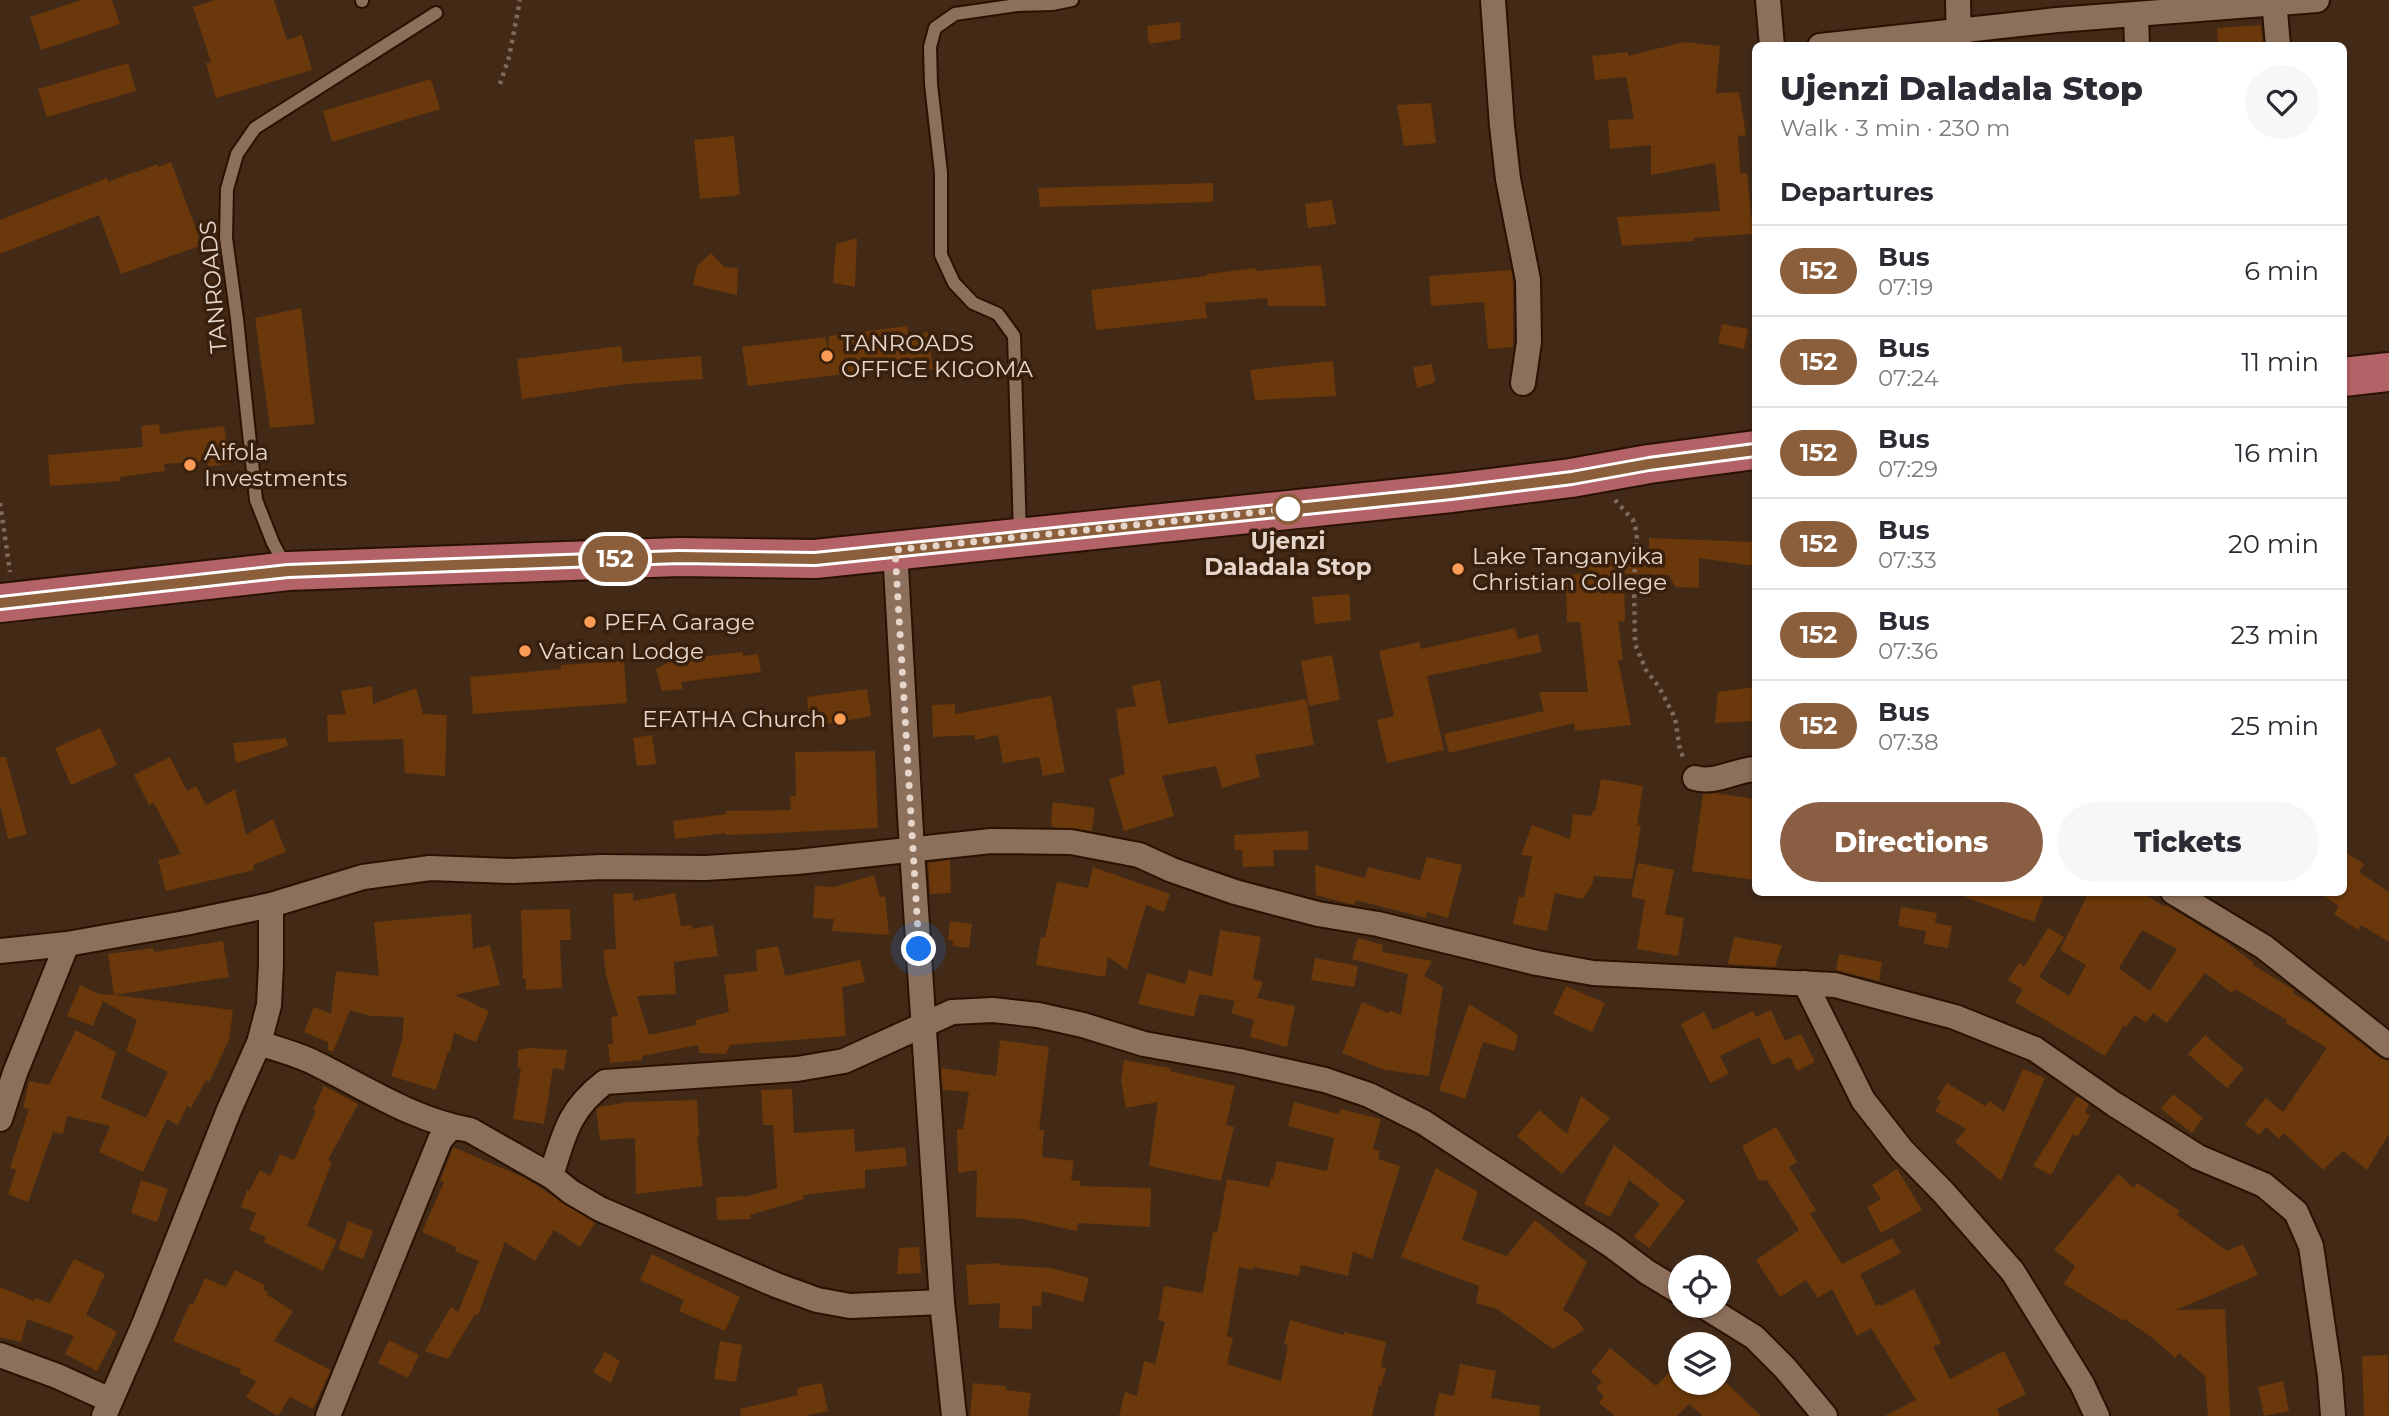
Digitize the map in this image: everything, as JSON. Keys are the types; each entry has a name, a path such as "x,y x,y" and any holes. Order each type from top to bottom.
{"main road":[{"path":"2347,377 2389,372"},
{"path":"7,602 288,571 679,557 815,559 1451,493 1752,450"}],"street":[{"path":"1493,0 1508,179 1528,280 1529,342 1523,383"},
{"path":"1768,0 1772,42"},
{"path":"1958,0 1959,38"},
{"path":"1890,42 1959,38 2119,11 2317,0"},
{"path":"2274,2 2278,42"},
{"path":"2119,11 2135,42"},
{"path":"895,550 942,1302 954,1416"},
{"path":"1695,778 1705,782 1752,769"},
{"path":"0,951 67,944 185,923 271,905 363,877 430,868 513,872 602,867 706,868 797,862 991,841 1071,842 1139,855 1172,870 1235,892 1318,914 1378,924 1537,963 1593,973 1835,985 1955,1017 2035,1049 2198,1157 2264,1185 2296,1212 2311,1246 2330,1376 2333,1416"},
{"path":"2180,896 2264,947 2389,1046"},
{"path":"0,1354 57,1376 107,1408 145,1322 258,1043 268,1005 271,905"},
{"path":"0,1119 15,1073 67,944"},
{"path":"1805,983 1863,1100 1902,1150 1944,1193 2013,1272 2082,1384 2097,1416"},
{"path":"551,1176 566,1127 586,1097 606,1082 797,1069 844,1061 952,1012 993,1010 1038,1016 1144,1044 1325,1080 1368,1095 1423,1122 1668,1284"},
{"path":"258,1043 313,1062 394,1105 456,1128"},
{"path":"328,1416 440,1140 450,1128 470,1130 551,1176 600,1209 817,1300 850,1306 942,1302"},
{"path":"1723,1318 1754,1337 1785,1368 1825,1416"}],"lane":[{"path":"1020,537 1014,337 998,314 974,303 954,283 941,255 941,173 931,84 930,47 935,28 955,14 1072,0"},
{"name":"TANROADS","path":"288,571 273,543 256,500 226,238 227,189 237,154 255,128 436,13"}],"path":[{"path":"500,84 509,57 520,0"},
{"path":"1585,475 1633,520 1637,533 1634,579 1635,644 1646,670 1672,711 1680,750 1695,778"},
{"path":"0,503 7,602"}],"building":[{"path":"81,0 112,0 120,24 41,50 30,17"},
{"path":"215,0 274,0 287,40 302,35 312,70 216,98 206,63 211,62 193,7"},
{"path":"1180,22 1181,39 1149,44 1147,26"},
{"path":"2261,25 2263,42 2218,42 2217,28"},
{"path":"1684,42 1720,46 1716,93 1739,92 1746,135 1738,136 1740,173 1747,173 1752,234 1622,246 1617,217 1720,211 1715,163 1651,175 1651,145 1610,149 1608,120 1634,119 1626,77 1595,80 1592,56 1628,52 1628,56"},
{"path":"128,63 136,91 47,117 38,89"},
{"path":"431,79 440,109 332,142 323,111"},
{"path":"1431,103 1436,143 1404,146 1397,105"},
{"path":"734,136 740,195 700,199 694,140"},
{"path":"171,162 202,245 121,274 99,215 0,254 0,220 107,178 108,182 157,164 158,167"},
{"path":"1213,183 1213,202 1040,207 1038,188"},
{"path":"1332,200 1336,224 1308,228 1305,204"},
{"path":"857,238 855,287 833,283 836,244"},
{"path":"711,253 724,267 738,268 737,295 693,285 697,266"},
{"path":"1321,265 1326,306 1268,306 1267,298 1205,303 1207,318 1096,330 1091,290 1256,268 1256,271"},
{"path":"1511,270 1513,347 1488,349 1484,302 1431,306 1429,276"},
{"path":"301,308 315,424 270,428 255,318"},
{"path":"1722,324 1748,329 1744,349 1718,343"},
{"name":"TANROADS OFFICE KIGOMA","path":"907,326 908,335 928,332 933,369 916,372 915,365 748,386 742,347 825,337 828,351 829,336"},
{"path":"621,346 623,362 701,356 703,379 626,384 522,399 517,359"},
{"path":"1333,361 1336,396 1255,400 1250,370"},
{"path":"1432,364 1435,382 1417,388 1413,367"},
{"path":"159,424 160,434 224,426 230,463 208,467 207,461 164,464 165,471 120,477 121,481 50,486 48,455 143,447 141,426"},
{"path":"1649,538 1752,542 1752,566 1699,558 1699,588 1675,587 1669,575 1624,574 1625,621 1618,622 1623,660 1618,660 1631,725 1575,731 1574,723 1449,753 1444,734 1544,711 1539,692 1588,692 1580,622 1567,622 1566,575 1584,574 1584,555 1649,553"},
{"path":"1349,594 1351,620 1315,624 1312,597"},
{"path":"1515,628 1518,639 1538,634 1542,652 1427,676 1444,750 1387,763 1377,720 1394,716 1379,651 1419,642 1421,649"},
{"path":"743,652 743,656 758,654 761,672 681,682 683,689 662,691 656,669 672,660"},
{"path":"1332,655 1340,700 1309,706 1301,661"},
{"path":"624,661 627,703 473,714 470,677 561,669 561,665"},
{"path":"1160,680 1168,724 1306,699 1314,745 1255,755 1260,777 1222,788 1216,766 1162,776 1174,816 1124,831 1109,779 1125,774 1116,709 1136,706 1132,686"},
{"path":"372,686 373,704 416,688 423,714 447,715 445,776 405,773 403,739 328,742 327,715 346,714 341,691"},
{"path":"1752,687 1752,721 1715,723 1718,692"},
{"path":"867,689 871,716 810,727 807,697"},
{"path":"1051,696 1065,772 1043,776 1039,757 1003,763 998,735 975,740 974,735 933,737 932,705 955,704 955,714"},
{"path":"100,728 117,765 71,785 55,748"},
{"path":"652,735 656,764 637,766 633,738"},
{"path":"286,738 288,746 236,763 233,743"},
{"path":"875,751 878,828 726,833 675,839 673,821 726,814 726,811 791,810 790,796 796,796 795,752"},
{"path":"0,757 6,757 27,834 8,839 0,805"},
{"path":"170,757 187,791 196,786 206,805 235,789 246,835 273,819 286,852 253,865 254,870 166,891 158,860 181,854 154,803 149,805 134,775"},
{"path":"1601,779 1643,786 1637,825 1641,825 1632,879 1594,876 1583,899 1555,893 1547,931 1513,924 1519,896 1524,898 1532,856 1521,855 1532,825 1570,839 1573,814 1592,816 1593,810 1595,811"},
{"path":"1715,793 1752,799 1752,880 1692,871 1703,794"},
{"path":"1053,802 1095,808 1092,831 1052,827"},
{"path":"1308,831 1308,850 1273,850 1274,866 1243,867 1242,850 1235,850 1234,835"},
{"path":"2347,853 2364,864 2359,872 2389,892 2389,942 2361,925 2358,930 2334,914 2339,906 2324,896 2347,896"},
{"path":"1427,857 1462,865 1448,918 1427,912 1426,918 1356,900 1354,905 1316,895 1315,865 1365,878 1368,867 1420,880"},
{"path":"950,860 951,893 930,894 928,863"},
{"path":"1638,863 1674,870 1665,914 1684,918 1678,956 1637,949 1645,900 1631,897"},
{"path":"1093,867 1170,894 1164,912 1146,905 1127,970 1108,957 1105,977 1036,965 1041,937 1045,938 1057,882 1088,888"},
{"path":"874,875 880,897 885,896 889,935 832,931 834,919 813,918 815,886 835,887"},
{"path":"633,893 633,901 675,893 681,926 691,925 692,929 713,925 718,956 674,962 676,994 637,996 649,1035 696,1025 696,1020 729,1012 724,975 757,971 756,950 778,946 785,976 860,960 865,982 842,987 846,1036 730,1045 726,1054 699,1053 698,1045 642,1056 642,1060 610,1063 608,1044 613,1044 611,1017 618,1016 606,975 603,950 616,949 613,894"},
{"path":"1962,896 2044,896 2034,922"},
{"path":"2087,896 2147,896 2222,939 2254,963 2253,965 2294,990 2293,993 2313,1005 2380,1058 2389,1061 2389,1134 2367,1170 2343,1151 2323,1170 2284,1133 2279,1139 2266,1127 2259,1135 2245,1124 2266,1098 2283,1112 2327,1048 2286,1023 2287,1020 2235,989 2232,993 2205,973 2167,1023 2153,1013 2146,1023 2135,1015 2126,1027 2124,1025 2105,1056 2015,1002 2023,990 2008,980 2019,963 2024,967 2048,928 2064,937 2039,977 2069,996 2086,965 2060,950","holes":["2142,930 2177,949 2150,991 2119,968"]},
{"path":"1901,907 1937,913 1935,923 1952,926 1948,948 1924,944 1926,931 1898,926"},
{"path":"570,909 571,940 560,940 562,988 526,990 526,979 523,979 521,910"},
{"path":"471,914 473,949 490,945 500,985 455,995 489,1011 476,1042 454,1033 436,1090 391,1076 402,1040 404,1017 371,1016 350,1010 333,1052 328,1050 328,1042 304,1032 314,1007 331,1014 336,971 379,976 374,922"},
{"path":"950,921 972,924 969,948 953,946 953,941 948,940"},
{"path":"1220,930 1261,937 1253,979 1263,982 1257,998 1295,1006 1287,1047 1250,1037 1254,1020 1231,1013 1235,1001 1199,994 1194,1017 1138,1004 1147,973 1185,984 1189,970 1212,976"},
{"path":"1734,937 1782,945 1775,967 1728,964"},
{"path":"1358,938 1383,945 1382,952 1432,961 1424,976 1443,987 1429,1076 1385,1070 1342,1053 1362,1002 1388,1013 1390,1010 1401,1015 1408,974 1352,959"},
{"path":"223,941 229,977 114,995 108,954 153,948 154,952"},
{"path":"1839,954 1882,962 1879,981 1836,970"},
{"path":"1315,958 1358,966 1354,987 1311,980"},
{"path":"80,985 99,994 233,1010 229,1040 209,1082 206,1080 191,1108 187,1106 178,1125 167,1119 143,1172 99,1152 110,1126 67,1116 63,1134 53,1132 28,1202 8,1194 16,1170 10,1168 29,1109 23,1108 29,1081 49,1085 76,1030 116,1052 101,1098 146,1118 168,1072 126,1051 137,1020 103,1001 93,1026 67,1016"},
{"path":"1566,986 1605,1003 1592,1032 1553,1014"},
{"path":"1469,1004 1517,1034 1517,1040 1514,1051 1483,1042 1465,1099 1439,1090"},
{"path":"1771,1010 1785,1041 1801,1034 1815,1062 1797,1071 1790,1057 1772,1065 1759,1037 1720,1056 1729,1074 1710,1083 1681,1024 1704,1012 1713,1030 1753,1011 1756,1017"},
{"path":"2205,1035 2244,1069 2227,1088 2188,1054"},
{"path":"1000,1040 1049,1047 1039,1130 1044,1130 1042,1157 1074,1161 1071,1180 1080,1181 1080,1186 1151,1188 1150,1227 1078,1223 1077,1231 1023,1219 976,1217 977,1170 958,1173 957,1129 963,1129 969,1092 943,1090 941,1068 996,1076"},
{"path":"518,1050 567,1050 564,1070 553,1068 544,1124 513,1119 521,1068 518,1068"},
{"path":"1124,1060 1170,1068 1170,1071 1235,1086 1226,1125 1234,1127 1221,1181 1149,1166 1158,1102 1126,1108 1121,1080"},
{"path":"2023,1069 2045,1078 2001,1181 1955,1142 1966,1129 1935,1111 1941,1101 1937,1099 1947,1083 1985,1106 1990,1101 2004,1112"},
{"path":"324,1086 358,1104 328,1160 332,1162 307,1226 337,1240 323,1271 264,1242 266,1237 249,1230 256,1213 241,1207 247,1190 249,1191 260,1170 270,1176 280,1154 294,1160"},
{"path":"792,1089 794,1133 854,1129 855,1152 905,1147 907,1166 865,1170 865,1188 803,1195 804,1199 750,1215 751,1219 717,1220 716,1197 748,1196 777,1188 773,1125 763,1125 761,1090"},
{"path":"2173,1094 2203,1118 2192,1133 2161,1109"},
{"path":"1581,1096 1610,1118 1562,1174 1517,1136 1539,1110 1567,1134"},
{"path":"2077,1096 2089,1104 2085,1112 2090,1116 2077,1137 2073,1134 2051,1175 2033,1166"},
{"path":"697,1100 697,1136 703,1186 636,1194 635,1138 600,1140 596,1110 599,1107 629,1102"},
{"path":"1294,1102 1339,1114 1340,1109 1381,1119 1373,1149 1380,1151 1378,1159 1400,1166 1372,1259 1353,1252 1348,1276 1301,1265 1299,1276 1239,1267 1227,1336 1233,1338 1227,1364 1281,1381 1288,1345 1284,1344 1290,1320 1344,1335 1344,1332 1386,1342 1381,1367 1386,1368 1372,1416 1119,1416 1125,1392 1137,1396 1144,1361 1155,1364 1165,1322 1158,1320 1164,1286 1203,1293 1213,1232 1217,1233 1227,1179 1269,1187 1277,1161 1327,1171 1334,1138 1288,1126"},
{"path":"1776,1127 1797,1162 1789,1167 1816,1210 1810,1214 1842,1264 1892,1238 1901,1253 1860,1274 1876,1306 1914,1289 1941,1343 1933,1347 1950,1379 2004,1351 2026,1394 1997,1409 2000,1416 1885,1416 1916,1400 1871,1328 1857,1336 1832,1289 1818,1298 1806,1280 1780,1297 1756,1260 1799,1230 1767,1180 1759,1181 1742,1146"},
{"path":"1614,1145 1685,1201 1649,1248 1634,1237 1660,1204 1629,1180 1610,1217 1584,1204"},
{"path":"453,1147 525,1178 595,1223 580,1247 554,1230 535,1261 505,1242 478,1315 475,1314 448,1359 425,1351 451,1307 458,1312 479,1261 422,1232 444,1182 440,1181"},
{"path":"1436,1168 1478,1192 1462,1240 1507,1256 1535,1220 1587,1262 1563,1310 1577,1319 1584,1330 1553,1349 1497,1309 1476,1303 1479,1286 1401,1257"},
{"path":"1897,1169 1922,1210 1881,1233 1867,1207 1881,1199 1872,1185"},
{"path":"2118,1174 2134,1188 2137,1183 2180,1211 2177,1215 2227,1251 2243,1244 2258,1275 2176,1310 2225,1309 2230,1416 2208,1416 2205,1376 2179,1353 2175,1358 2125,1319 2124,1321 2064,1284 2075,1266 2054,1250"},
{"path":"141,1180 168,1189 157,1222 131,1213"},
{"path":"348,1221 373,1231 363,1259 338,1249"},
{"path":"919,1247 921,1273 897,1274 899,1248"},
{"path":"652,1254 740,1297 725,1331 679,1311 684,1300 640,1280"},
{"path":"74,1259 105,1274 86,1315 117,1332 97,1371 65,1354 74,1336 27,1319 21,1342 0,1337 0,1287 34,1301 35,1298 50,1303"},
{"path":"999,1263 1051,1268 1089,1278 1083,1302 1042,1291 1041,1306 1032,1306 1032,1329 999,1328 1000,1303 969,1305 966,1265"},
{"path":"235,1270 265,1285 263,1289 268,1292 266,1294 293,1311 274,1341 331,1370 313,1409 290,1397 278,1416 246,1397 256,1381 239,1373 241,1369 173,1341 205,1278 226,1287"},
{"path":"389,1340 419,1355 408,1378 378,1363"},
{"path":"720,1341 742,1345 736,1382 714,1379"},
{"path":"1610,1348 1656,1386 1668,1374 1668,1395 1731,1395 1731,1387 1761,1416 1703,1416 1689,1404 1677,1416 1615,1416 1599,1403 1604,1396 1596,1389 1602,1381 1591,1372"},
{"path":"605,1352 620,1361 611,1383 593,1372"},
{"path":"2388,1355 2389,1416 2364,1416 2362,1356"},
{"path":"1460,1364 1496,1371 1491,1398 1540,1406 1539,1416 1434,1416 1439,1393 1454,1396"},
{"path":"2283,1381 2289,1411 2264,1416 2258,1387"},
{"path":"822,1383 828,1411 805,1416 741,1416 740,1409 798,1395 797,1388"},
{"path":"973,1383 1006,1386 1006,1390 1031,1393 1028,1416 970,1416"}],"bus line":[{"name":"152","path":"0,603 288,571 679,557 815,559 1451,493 1572,478 1649,464 1752,450"}],"place":[{"name":"TANROADS OFFICE KIGOMA","path":"827,356"},
{"name":"Aifola Investments","path":"190,465"},
{"name":"Ujenzi Daladala Stop","path":"1288,509"},
{"name":"Lake Tanganyika Christian College","path":"1458,569"},
{"name":"PEFA Garage","path":"590,622"},
{"name":"Vatican Lodge","path":"525,651"},
{"name":"EFATHA Church","path":"840,719"}],"route":[{"path":"919,949 895,550 1288,509"}]}
